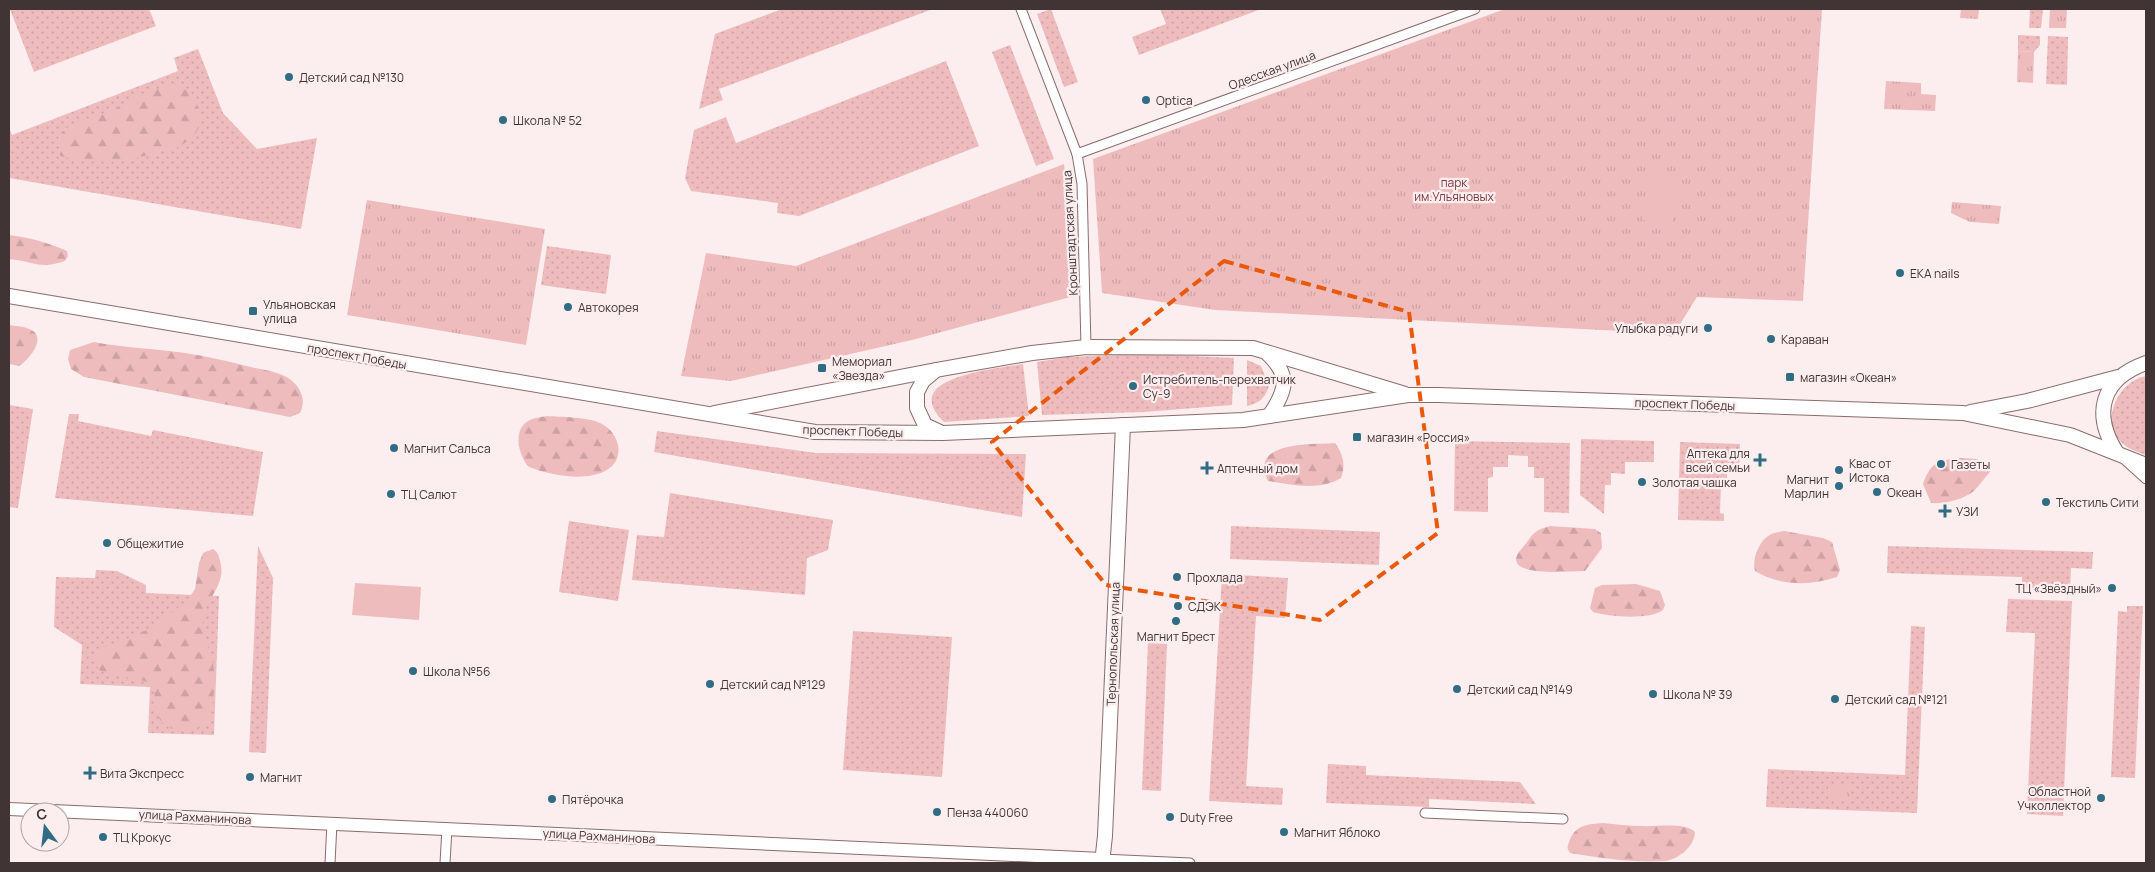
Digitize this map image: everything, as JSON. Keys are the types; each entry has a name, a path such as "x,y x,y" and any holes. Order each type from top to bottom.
{"main road":[{"name":"проспект Победы","path":"9,296 704,415 815,432 943,433 1243,420 1408,395 1963,413 2070,435 2146,465"},
{"name":"проспект Победы","path":"704,415 936,370 1032,353 1086,347 1245,347 1264,351 1408,395"},
{"path":"1264,351 1277,362 1284,383 1280,399 1269,416"},
{"name":"проспект Победы","path":"1963,413 2027,401 2118,377 2146,363"},
{"path":"936,370 923,381 917,392 917,408 925,425 943,433"},
{"path":"2117,453 2107,435 2103,409 2109,391 2118,377"},
{"name":"Тернопольская улица","path":"1102,861 1105,836 1123,425"},
{"name":"улица Рахманинова","path":"9,809 447,828 1102,861"}],"street":[{"name":"Кронштадтская улица","path":"1021,9 1077,154 1082,184 1086,347"},
{"name":"Одесская улица","path":"1077,154 1475,9"},
{"path":"2117,453 2146,479"},
{"path":"1424,813 1563,819"},
{"path":"330,863 332,823"},
{"path":"445,863 447,828"},
{"name":"улица Рахманинова","path":"1102,861 1190,863"}],"highlighted area":[{"path":"1224,261 1409,312 1438,533 1320,620 1106,585 992,442"}],"green space":[{"path":"10,9 149,9 156,26 34,72"},
{"path":"782,9 930,10 719,89 723,100 699,109 715,34"},
{"path":"1051,9 1078,82 1064,87 1037,14"},
{"path":"1160,9 1261,9 1139,55 1132,37 1166,24"},
{"name":"парк им.Ульяновых","path":"1505,9 1822,9 1803,301 1697,297 1672,337 1660,333 1215,310 1102,293 1093,159"},
{"path":"1961,9 1979,9 1978,19 1960,18"},
{"path":"2030,9 2043,9 2041,28 2029,28"},
{"path":"2050,9 2067,9 2066,28 2049,28"},
{"path":"2018,35 2040,36 2040,45 2034,52 2018,51"},
{"path":"2048,36 2068,37 2067,85 2046,84"},
{"path":"1010,45 1054,159 1036,166 992,52"},
{"path":"198,49 223,113 257,149 317,138 301,229 9,178 9,127 12,135 178,71 174,58"},
{"path":"2018,51 2034,52 2033,83 2017,82"},
{"path":"946,61 979,146 799,216 777,213 778,203 691,191 685,178 694,130 726,117 736,143"},
{"path":"1886,81 1921,83 1921,94 1936,95 1935,111 1884,109"},
{"path":"180,82 194,99 200,116 200,125 196,133 189,140 178,147 122,161 91,161 60,156 58,138 65,129 77,122 99,116 117,108 133,97"},
{"path":"1064,164 1078,295 912,340 731,381 681,376 706,253 796,266"},
{"path":"1650,171 1678,174 1672,224 1643,220"},
{"path":"367,200 545,229 526,345 347,315"},
{"path":"1952,202 2001,206 1999,224 1970,222 1951,213"},
{"path":"9,235 53,245 67,251 68,256 65,261 49,265 9,259"},
{"path":"547,246 611,255 606,294 541,285"},
{"path":"9,325 27,328 35,332 37,337 32,354 19,366 9,364"},
{"path":"94,342 191,354 279,374 291,380 298,387 303,400 302,409 300,413 290,417 84,377 71,369 68,359 70,350"},
{"path":"1150,354 1234,358 1232,405 1144,412 1042,415 1037,362 1067,357"},
{"path":"1247,360 1261,366 1269,386 1266,394 1261,399 1247,406"},
{"path":"1023,364 1029,416 944,422 933,407 933,395 941,385 974,373"},
{"path":"2146,376 2146,455 2132,449 2119,440 2114,431 2112,421 2116,401 2121,392 2136,379"},
{"path":"9,405 33,409 18,508 9,507"},
{"path":"69,414 79,414 78,421 151,436 153,430 263,452 253,516 55,498"},
{"path":"547,416 595,421 607,427 616,439 618,446 616,460 612,466 597,474 577,477 547,473 529,467 525,463 520,450 520,431 528,421"},
{"path":"657,431 816,453 1026,454 1022,517 654,452"},
{"path":"1581,439 1654,441 1654,462 1625,462 1625,474 1611,473 1611,485 1605,485 1604,514 1580,495"},
{"path":"1455,441 1570,443 1569,513 1544,512 1544,478 1534,478 1534,467 1528,467 1528,456 1508,455 1508,467 1493,467 1493,477 1488,478 1488,512 1454,511"},
{"path":"1680,442 1740,444 1739,472 1727,472 1727,483 1721,483 1720,513 1724,514 1724,521 1678,520"},
{"path":"1335,443 1343,460 1341,478 1324,485 1315,486 1268,481 1264,468 1267,458 1275,451 1299,445"},
{"path":"1962,458 1977,459 1989,465 1990,472 1974,491 1964,497 1942,503 1931,503 1923,484 1929,471 1933,466 1942,461"},
{"path":"670,493 833,520 828,550 807,558 805,595 632,580 637,535 664,537"},
{"path":"569,521 629,530 618,601 559,592"},
{"path":"1231,526 1380,532 1379,565 1230,559"},
{"path":"1550,526 1595,529 1601,533 1602,548 1585,571 1537,571 1525,569 1518,564 1516,557 1536,531"},
{"path":"1784,531 1823,538 1832,542 1840,570 1837,577 1817,582 1795,583 1774,580 1755,571 1755,557 1761,543 1770,535"},
{"path":"258,546 273,578 266,753 249,752"},
{"path":"1888,546 2093,552 2092,569 2071,568 2070,590 2022,588 2022,577 1887,573"},
{"path":"213,549 219,557 221,577 203,618 203,630 214,670 211,711 208,720 202,727 194,731 172,729 165,725 158,715 151,684 138,679 112,675 98,669 94,651 123,641 160,624 167,616 187,601 195,589 199,563 203,553"},
{"path":"96,570 117,571 146,585 146,593 219,596 214,735 148,733 150,687 80,684 82,645 54,627 56,577 95,578"},
{"path":"1222,574 1288,578 1285,618 1256,616 1246,786 1283,788 1282,805 1209,801"},
{"path":"355,583 421,587 419,620 352,615"},
{"path":"1636,584 1660,591 1665,605 1663,610 1649,615 1629,617 1600,614 1593,612 1590,608 1595,588 1602,585"},
{"path":"2008,599 2072,601 2063,816 2027,814 2035,633 2006,632"},
{"path":"2127,606 2143,606 2135,778 2111,777 2118,611 2127,612"},
{"path":"1911,626 1925,627 1917,813 1766,807 1768,769 1905,775"},
{"path":"853,631 952,637 942,777 843,770"},
{"path":"1148,643 1167,644 1161,791 1142,790"},
{"path":"1328,764 1366,766 1366,775 1520,782 1536,804 1429,799 1429,807 1326,803"},
{"path":"1828,786 1850,786 1850,800 1828,799"},
{"path":"1603,823 1637,826 1677,826 1695,832 1692,842 1685,851 1675,858 1664,861 1629,861 1570,853 1568,845 1578,829 1582,826"}],"place":[{"name":"Детский сад №130","path":"289,77"},
{"name":"Optica","path":"1146,100"},
{"name":"Школа № 52","path":"503,120"},
{"name":"EKA nails","path":"1900,273"},
{"name":"Автокорея","path":"568,307"},
{"name":"Ульяновская улица","path":"253,311"},
{"name":"Улыбка радуги","path":"1708,328"},
{"name":"Караван","path":"1771,339"},
{"name":"Мемориал «Звезда»","path":"822,368"},
{"name":"магазин «Океан»","path":"1790,377"},
{"name":"Истребитель-перехватчик Су-9","path":"1133,386"},
{"name":"магазин «Россия»","path":"1357,437"},
{"name":"Магнит Сальса","path":"394,448"},
{"name":"Аптека для всей семьи","path":"1760,460"},
{"name":"Газеты","path":"1941,464"},
{"name":"Аптечный дом","path":"1207,468"},
{"name":"Квас от Истока","path":"1839,470"},
{"name":"Золотая чашка","path":"1642,482"},
{"name":"Магнит Марлин","path":"1839,486"},
{"name":"Океан","path":"1877,492"},
{"name":"ТЦ Салют","path":"391,494"},
{"name":"Текстиль Сити","path":"2046,502"},
{"name":"УЗИ","path":"1945,511"},
{"name":"Общежитие","path":"107,543"},
{"name":"Прохлада","path":"1177,577"},
{"name":"ТЦ «Звёздный»","path":"2112,588"},
{"name":"СДЭК","path":"1178,606"},
{"name":"Магнит Брест","path":"1176,621"},
{"name":"Школа №56","path":"413,671"},
{"name":"Детский сад №129","path":"710,684"},
{"name":"Детский сад №149","path":"1457,689"},
{"name":"Школа № 39","path":"1653,694"},
{"name":"Детский сад №121","path":"1835,699"},
{"name":"Вита Экспресс","path":"90,773"},
{"name":"Магнит","path":"250,777"},
{"name":"Областной Учколлектор","path":"2101,798"},
{"name":"Пятёрочка","path":"552,799"},
{"name":"Пенза 440060","path":"937,812"},
{"name":"Duty Free","path":"1170,817"},
{"name":"Магнит Яблоко","path":"1284,832"},
{"name":"ТЦ Крокус","path":"103,837"}]}
